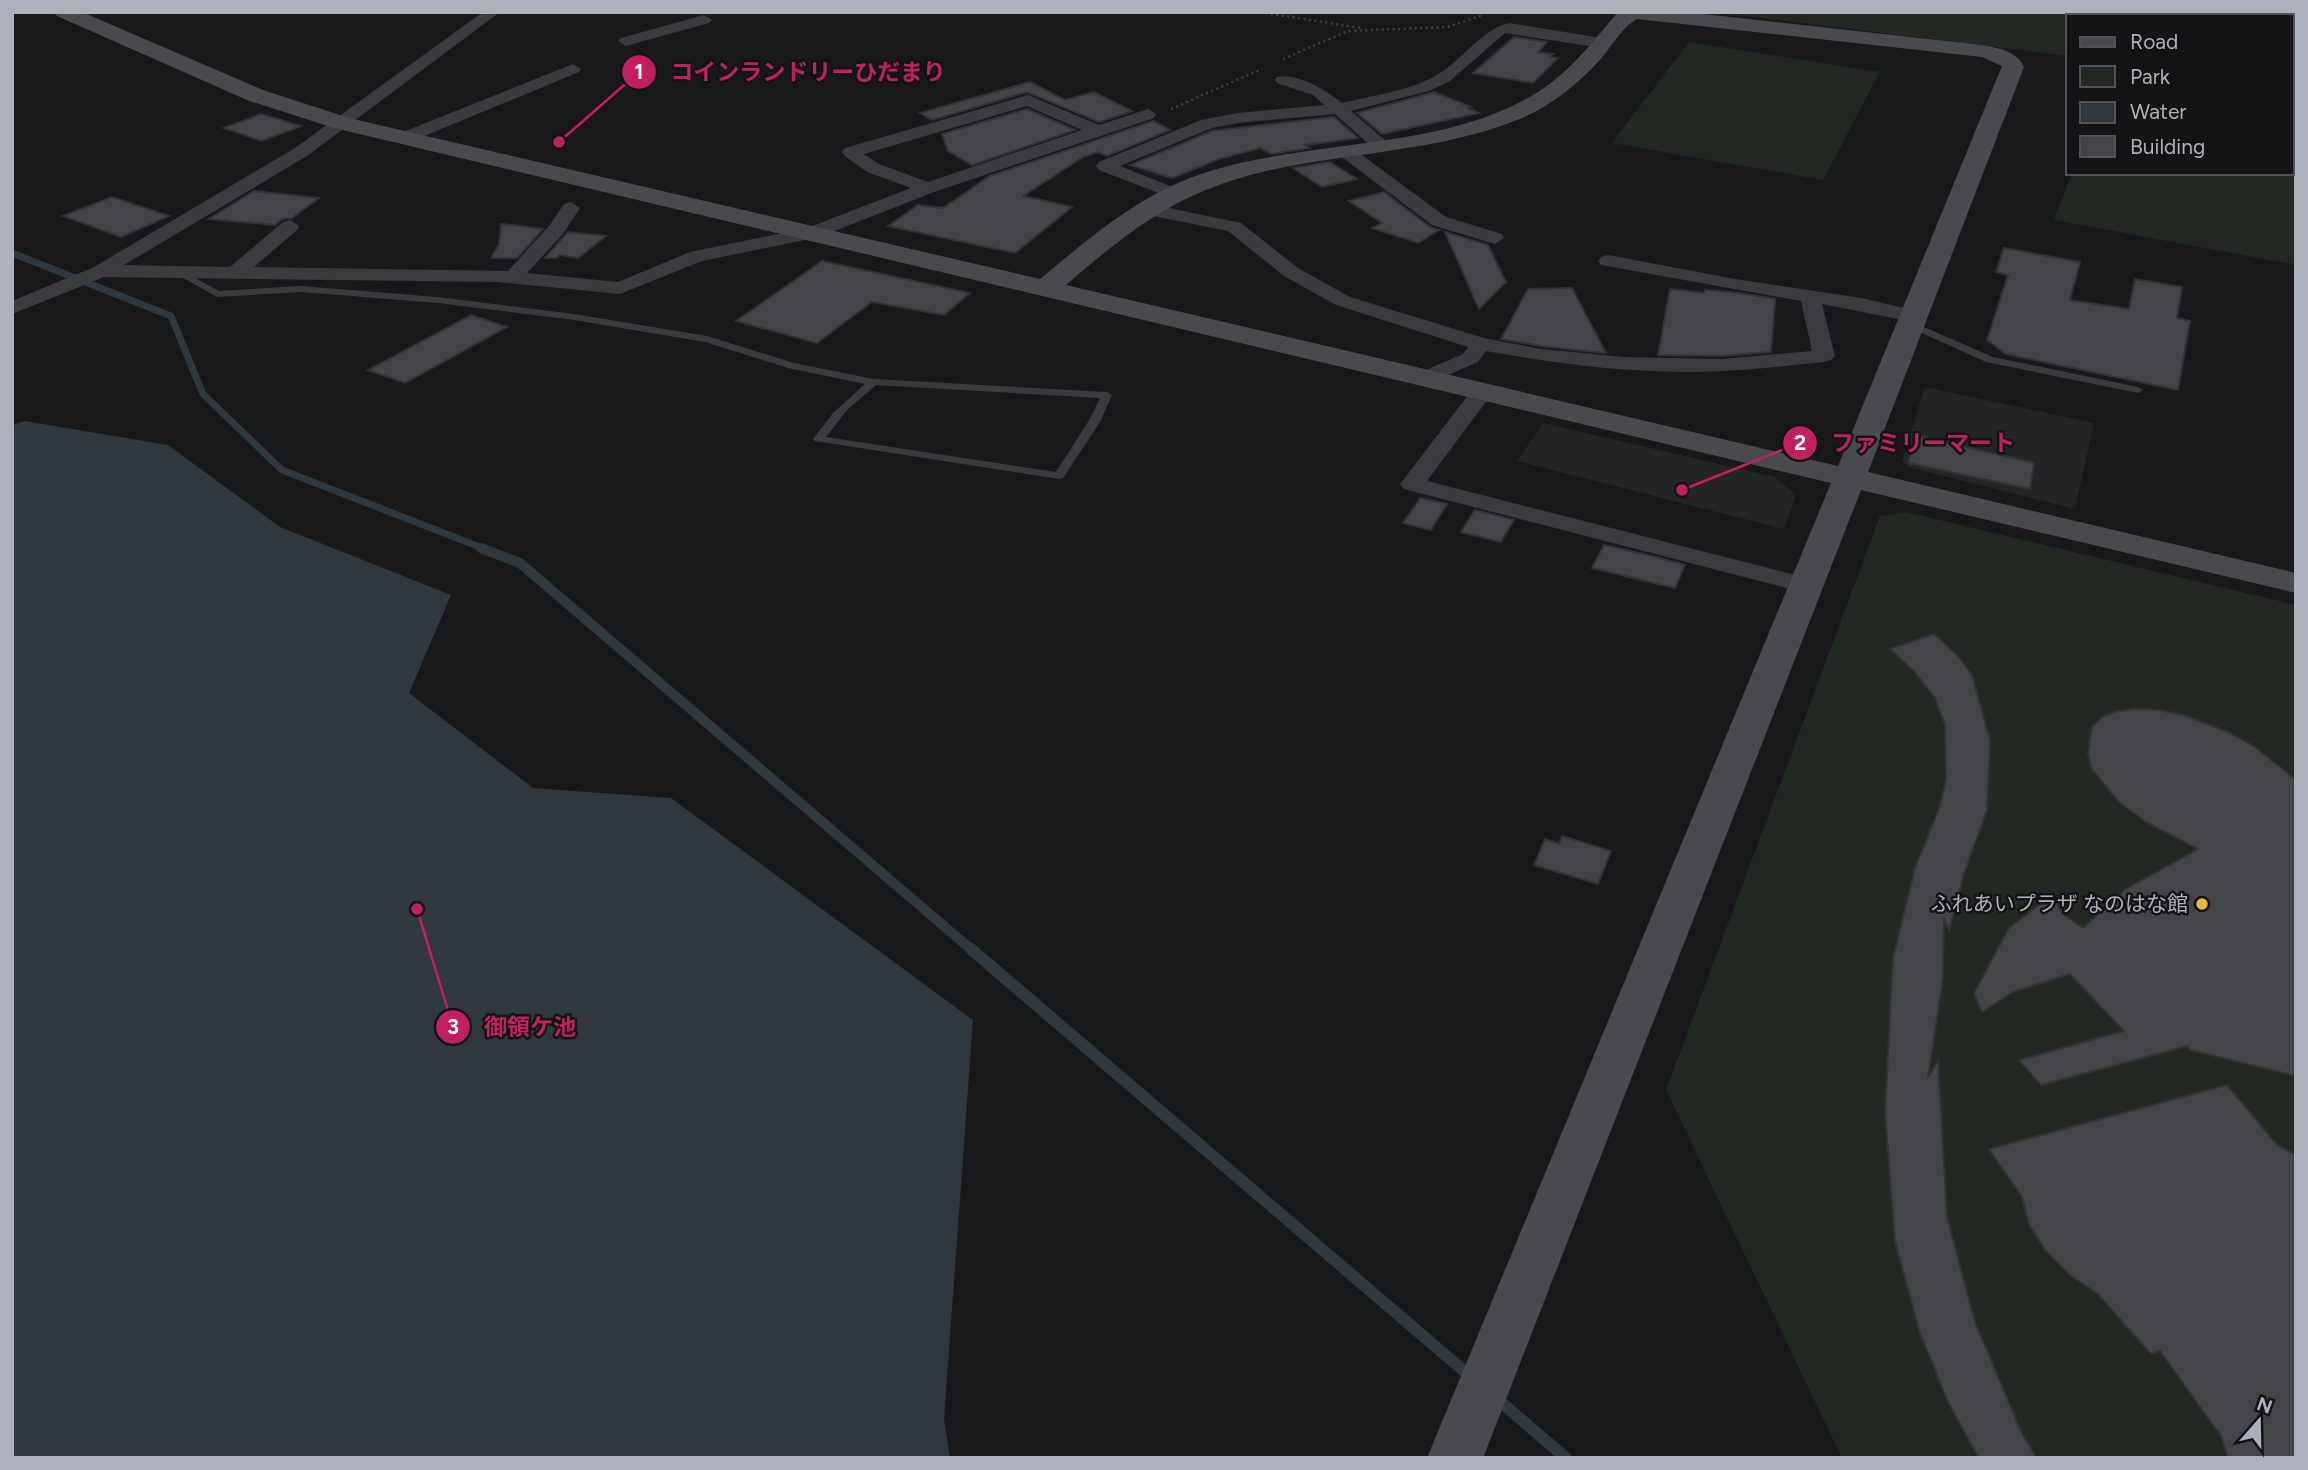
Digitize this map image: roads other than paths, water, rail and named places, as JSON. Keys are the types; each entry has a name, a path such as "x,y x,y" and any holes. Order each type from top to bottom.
{"street":[{"path":"64,12 255,95 342,123 2296,583"},
{"path":"12,308 101,271 301,152 493,12"},
{"path":"1044,290 1145,209 1174,194 1233,173 1345,150 1464,130 1525,107 1565,83 1626,16 1635,13 1982,51 1998,55 2012,63 2013,67 1656,964 1519,1295 1457,1453"},
{"path":"626,41 699,16 714,36"},
{"path":"1174,194 1105,166 1208,124 1238,118 1339,109 1395,97 1444,78 1500,30 1509,28 1602,43"},
{"path":"404,138 573,69"},
{"path":"1283,80 1320,92 1380,145"},
{"path":"928,188 873,168 850,152 1028,100 1098,131"},
{"path":"101,271 513,276 620,288 698,256 812,233 928,188 1148,114"},
{"path":"1345,150 1439,221 1495,238"},
{"path":"513,276 556,230 571,208"},
{"path":"1145,209 1234,227 1291,272 1343,301 1480,344 1541,355 1624,363 1721,365 1824,356 1810,296"},
{"path":"236,272 290,226"},
{"path":"1608,261 1735,285 1862,304 1911,320"},
{"path":"1427,378 1471,358 1480,344"},
{"path":"1483,391 1412,484 1806,585"}],"lane":[{"path":"179,272 217,294 301,289 438,300 574,317 707,339 792,366 874,382 1107,395 1094,422 1059,476 819,439 827,424 855,395 874,382"},
{"path":"1911,320 1990,360 2138,390"}],"water":[{"path":"25,421 168,445 280,527 451,595 409,693 533,788 671,798 973,1020 944,1419 950,1458 12,1458 12,425"}],"waterway":[{"path":"12,253 171,316 203,394 282,470 485,549"},
{"path":"481,548 520,563 973,951"},
{"path":"971,949 1471,1377"},
{"path":"1496,1398 1566,1458"}],"place":[{"name":"コインランドリーひだまり","path":"559,142"},
{"name":"ファミリーマート","path":"1682,490"},
{"name":"ふれあいプラザ なのはな館","path":"2202,904"},
{"name":"御領ケ池","path":"417,909"}]}
